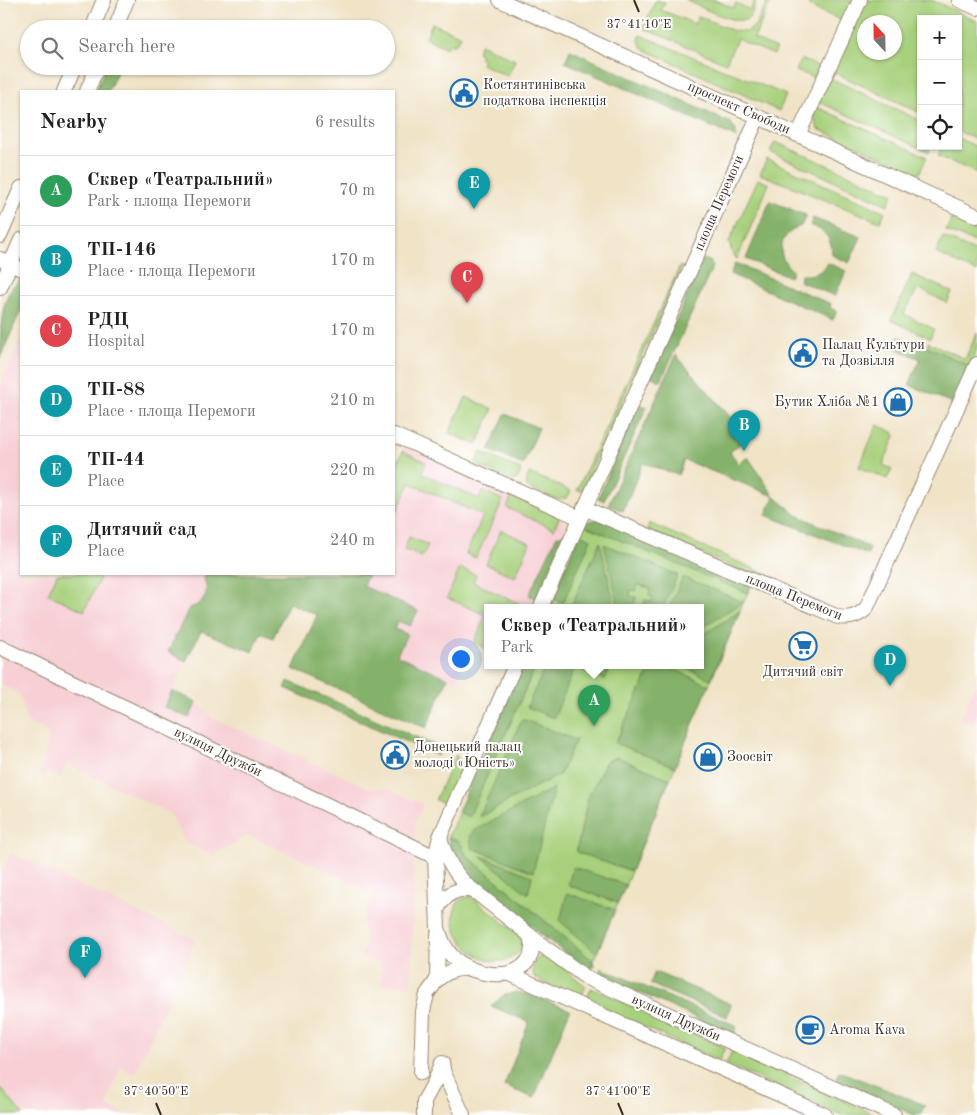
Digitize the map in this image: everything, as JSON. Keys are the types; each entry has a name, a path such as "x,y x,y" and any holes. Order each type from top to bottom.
{"street":[{"name":"проспект Свободи","path":"500,0 977,216"},
{"path":"798,135 860,0"},
{"path":"958,0 977,8"},
{"path":"104,3 117,6 126,3"},
{"path":"104,3 115,12 116,20"},
{"path":"96,20 104,3"},
{"path":"119,20 126,3"},
{"path":"64,90 71,75"},
{"path":"87,90 94,75"},
{"name":"площа Перемоги","path":"542,604 758,117"},
{"path":"0,236 20,190"},
{"path":"0,288 20,242"},
{"name":"площа Перемоги","path":"582,513 838,617 848,618 860,614 866,609 977,364"},
{"path":"395,435 582,513"},
{"name":"вулиця Дружби","path":"0,647 435,857"},
{"path":"437,980 438,908 435,857 440,837 513,669"},
{"name":"вулиця Дружби","path":"440,837 444,854 456,875 530,936 587,978 894,1115"},
{"path":"438,908 443,900 458,890 467,889 476,892"},
{"path":"438,928 441,938 456,960 473,969"},
{"path":"421,1073 423,1011 427,994 437,980 446,972 458,968 473,969 493,974 510,974 522,968 530,957 532,949 530,936"},
{"name":"вулиця Дружби","path":"510,974 825,1115"},
{"path":"424,1115 424,1101 442,1063 444,1073 463,1115"}],"shaded area":[{"path":"20,341 20,575 206,575 204,579 207,586 205,598 197,607 189,609 168,652 186,661 172,691 197,702 213,718 372,789 385,788 423,804 415,823 411,986 381,986 381,964 360,956 366,942 362,920 374,893 249,835 212,855 185,843 171,814 67,764 60,778 47,772 44,777 40,775 49,733 26,721 20,694 0,685 0,386"},
{"path":"404,447 558,516 566,533 533,604 484,604 484,647 474,643 456,681 397,655 394,629 398,621 410,626 363,586 368,575 395,575 395,468"},
{"path":"977,680 977,726 960,719"},
{"path":"11,853 196,939 134,1075 120,1065 107,1106 125,1115 0,1115 0,876"}],"green space":[{"path":"656,0 665,2 661,10 695,24 698,16 734,31 747,32 756,25 768,0 771,0 754,39 776,49 774,55 737,39 726,63 643,28"},
{"path":"686,0 715,0 733,8 736,3 750,10 755,0 757,0 749,18 737,20 718,15"},
{"path":"811,0 853,0 843,21 808,6"},
{"path":"866,0 932,0 977,21 977,140 962,133 962,15 917,15 917,111 833,72 857,20 857,60 902,60 902,15 859,15"},
{"path":"432,23 461,36 457,43 454,42 453,46 448,44 446,48 426,38"},
{"path":"640,35 786,95 779,111 643,49 639,41"},
{"path":"480,44 515,60 508,76 481,64 483,60 479,58 481,55 477,52"},
{"path":"570,50 731,123 736,131 737,138 565,62"},
{"path":"801,59 822,68 817,79 796,71"},
{"path":"103,75 116,75 108,90 95,90"},
{"path":"830,78 917,119 917,147 819,102"},
{"path":"817,107 927,157 919,174 818,129 813,116"},
{"path":"962,140 977,147 977,173 938,156 940,150 962,150"},
{"path":"775,142 893,194 888,205 770,152"},
{"path":"767,159 885,212 880,222 760,174"},
{"path":"758,179 769,184 737,259 732,252 729,242"},
{"path":"770,201 806,215 801,226 788,234 782,245 781,252 783,258 793,271 790,277 746,259"},
{"path":"813,218 861,237 849,263 832,255 831,244 827,236 824,232 810,225"},
{"path":"951,219 977,231 977,243 946,231"},
{"path":"943,237 977,252 977,272 936,253"},
{"path":"703,259 710,261 713,266 661,381 651,377"},
{"path":"735,263 831,304 830,308 837,311 833,320 730,274"},
{"path":"828,263 846,271 835,296 799,281 801,275 816,273"},
{"path":"680,266 682,267 582,491 577,490"},
{"path":"912,274 952,292 947,303 918,288 904,314 934,329 930,338 891,320"},
{"path":"20,281 20,312 0,358 1,326 5,303 14,285"},
{"path":"977,333 977,349 969,366 927,346 928,342 965,359"},
{"path":"898,336 924,349 927,346 969,366 952,403 909,385 920,359 893,347"},
{"path":"676,355 748,437 730,452 739,464 748,457 774,496 684,460 678,475 643,463 623,511 608,505"},
{"path":"466,397 493,409 477,445 449,433"},
{"path":"639,404 647,407 604,501 598,498"},
{"path":"505,414 539,428 523,465 489,450"},
{"path":"877,425 893,432 895,436 883,465 892,469 887,479 859,467"},
{"path":"403,451 426,462 422,473 479,499 483,491 503,500 476,558 466,554 483,516 410,483 395,516 395,468"},
{"path":"481,452 521,470 518,478 513,481 475,464"},
{"path":"529,473 571,491 567,498 562,499 542,494 527,487 526,481"},
{"path":"512,496 558,516 559,518 554,529 507,508"},
{"path":"774,496 797,515 870,548 868,555 766,515"},
{"path":"599,519 751,585 747,593 583,525 586,522"},
{"path":"592,520 751,585 593,960 594,966 588,970 543,936 451,850 448,837 521,669 704,669 704,604 549,604 583,525"},
{"path":"649,523 766,574 763,580 647,530"},
{"path":"501,530 530,543 515,577 486,564"},
{"path":"566,533 536,599 529,595 557,536"},
{"path":"580,534 591,539 563,603 552,598"},
{"path":"409,537 428,545 422,557 404,550"},
{"path":"600,542 614,604 572,604"},
{"path":"604,544 678,575 664,604 644,604 645,600 652,602 653,597 649,596 650,588 638,585 636,591 631,590 630,596 636,597 635,604 618,604"},
{"path":"460,568 476,575 473,582 520,604 484,604 484,614 447,598"},
{"path":"57,575 102,575 84,611 48,594"},
{"path":"206,575 368,575 363,586 418,611 410,626 398,621 394,629 407,634 397,655 448,678 426,728 293,669 317,615 289,603 273,638 261,633 253,652 201,631 186,661 168,652 189,608 199,604 206,594 204,579"},
{"path":"683,577 744,602 704,626 704,604 670,604"},
{"path":"740,611 711,679 688,669 704,669 704,634"},
{"path":"484,620 484,647 474,643"},
{"path":"521,669 534,669 469,817 458,812"},
{"path":"544,669 574,669 554,718 527,707"},
{"path":"580,669 610,669 605,679"},
{"path":"660,669 673,669 709,685 675,767 615,743 648,674"},
{"path":"288,681 441,748 438,756 285,688"},
{"path":"172,691 197,702 189,718 164,707"},
{"path":"522,719 576,740 560,774 479,817"},
{"path":"456,755 462,766 446,804 435,800"},
{"path":"617,757 670,779 631,871 576,852 588,798 606,761"},
{"path":"554,788 533,872 472,848 470,836 473,831"},
{"path":"448,837 460,842 466,855 592,960 594,966 588,970 543,936 462,869 451,850"},
{"path":"481,856 532,876 528,894"},
{"path":"573,867 626,885 618,903 568,885"},
{"path":"567,893 615,910 597,953 560,921"},
{"path":"472,897 519,935 523,945 513,957 501,961 487,960 474,953 463,943 456,930 454,916 459,901"},
{"path":"542,956 547,956 586,986 580,999 535,978 533,965"},
{"path":"601,968 737,1026 734,1035 598,974"},
{"path":"655,972 731,1004 727,1017 650,984"},
{"path":"591,988 725,1048 719,1061 586,1001"},
{"path":"516,992 531,995 570,1010 534,1098 504,1086 529,1022 491,1006 503,996"},
{"path":"732,1051 876,1115 841,1115 726,1064"},
{"path":"839,1071 925,1105 920,1115 914,1115 836,1080"},
{"path":"0,1087 23,1115 0,1115"}],"place":[{"name":"Костянтинівська податкова інспекція","path":"464,93"},
{"name":"ТП-44","path":"474,209"},
{"name":"РДЦ","path":"467,303"},
{"name":"Палац Культури та Дозвілля","path":"803,353"},
{"name":"Бутик Хліба №1","path":"898,402"},
{"name":"ТП-146","path":"744,451"},
{"name":"Дитячий світ","path":"803,646"},
{"name":"ТП-88","path":"890,686"},
{"name":"Сквер «Театральний»","path":"594,726"},
{"name":"Донецький палац молоді «Юність»","path":"395,755"},
{"name":"Зоосвіт","path":"708,757"},
{"name":"Дитячий сад","path":"85,978"},
{"name":"Aroma Kava","path":"810,1030"}]}
